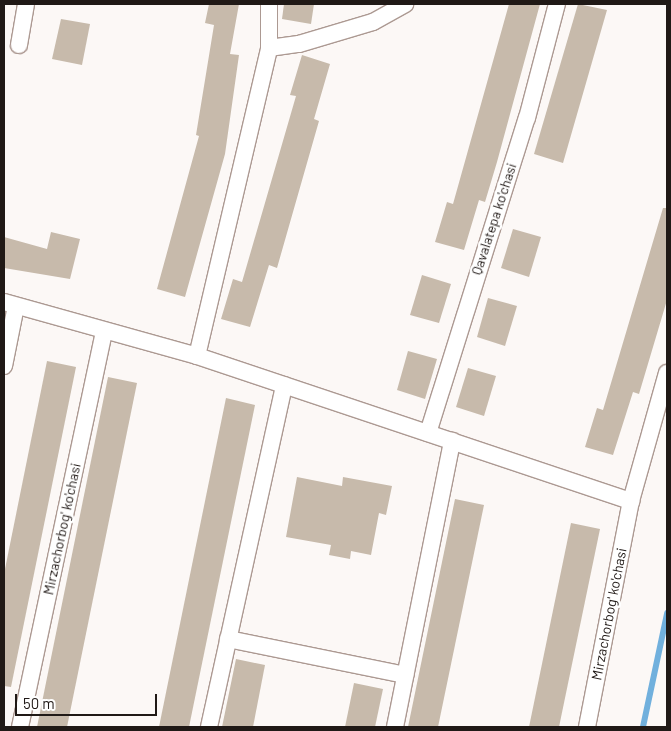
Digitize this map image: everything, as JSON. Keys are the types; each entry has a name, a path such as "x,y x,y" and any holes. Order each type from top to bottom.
{"street":[{"path":"19,45 26,4"},
{"path":"196,356 269,48 269,4"},
{"path":"269,48 299,44 373,22 405,4"},
{"name":"Qavalatepa ko'chasi","path":"428,433 527,118 556,4"},
{"path":"4,366 10,304 196,356 631,501"},
{"name":"Mirzachorbog' ko'chasi","path":"20,727 104,331"},
{"name":"Mirzachorbog' ko'chasi","path":"587,727 631,501 667,373"},
{"path":"209,727 284,385"},
{"path":"395,727 452,441"},
{"path":"228,639 405,675"}],"building":[{"path":"209,4 239,4 230,54 239,55 225,154 185,297 157,289 199,136 196,135 214,25 205,23"},
{"path":"284,4 314,4 311,24 282,19"},
{"path":"509,4 540,4 485,202 479,200 464,250 435,242 447,202 453,204"},
{"path":"578,4 607,10 563,163 534,154"},
{"path":"61,19 90,24 82,65 52,59"},
{"path":"302,55 330,64 314,119 319,121 277,268 269,265 250,327 221,319 233,279 242,282 296,96 290,95"},
{"path":"663,208 667,208 667,300 639,394 633,392 613,455 585,447 597,408 603,410"},
{"path":"513,229 541,237 529,277 501,268"},
{"path":"51,232 80,239 70,279 4,268 4,237 47,249"},
{"path":"422,275 451,284 439,323 410,315"},
{"path":"488,298 517,306 505,346 477,337"},
{"path":"408,351 437,359 425,399 397,390"},
{"path":"47,361 76,367 11,687 4,686 4,574"},
{"path":"468,368 496,376 484,416 456,407"},
{"path":"108,377 137,383 67,727 37,727"},
{"path":"226,398 255,405 189,727 159,727"},
{"path":"297,477 342,486 343,477 392,486 386,515 379,513 371,555 351,551 350,559 329,555 331,545 286,537"},
{"path":"455,499 484,505 438,727 408,727"},
{"path":"571,523 600,529 559,727 529,727"},
{"path":"236,659 265,665 253,727 222,727"},
{"path":"354,683 383,689 375,727 345,727"}],"waterway":[{"path":"643,727 667,614"}]}
